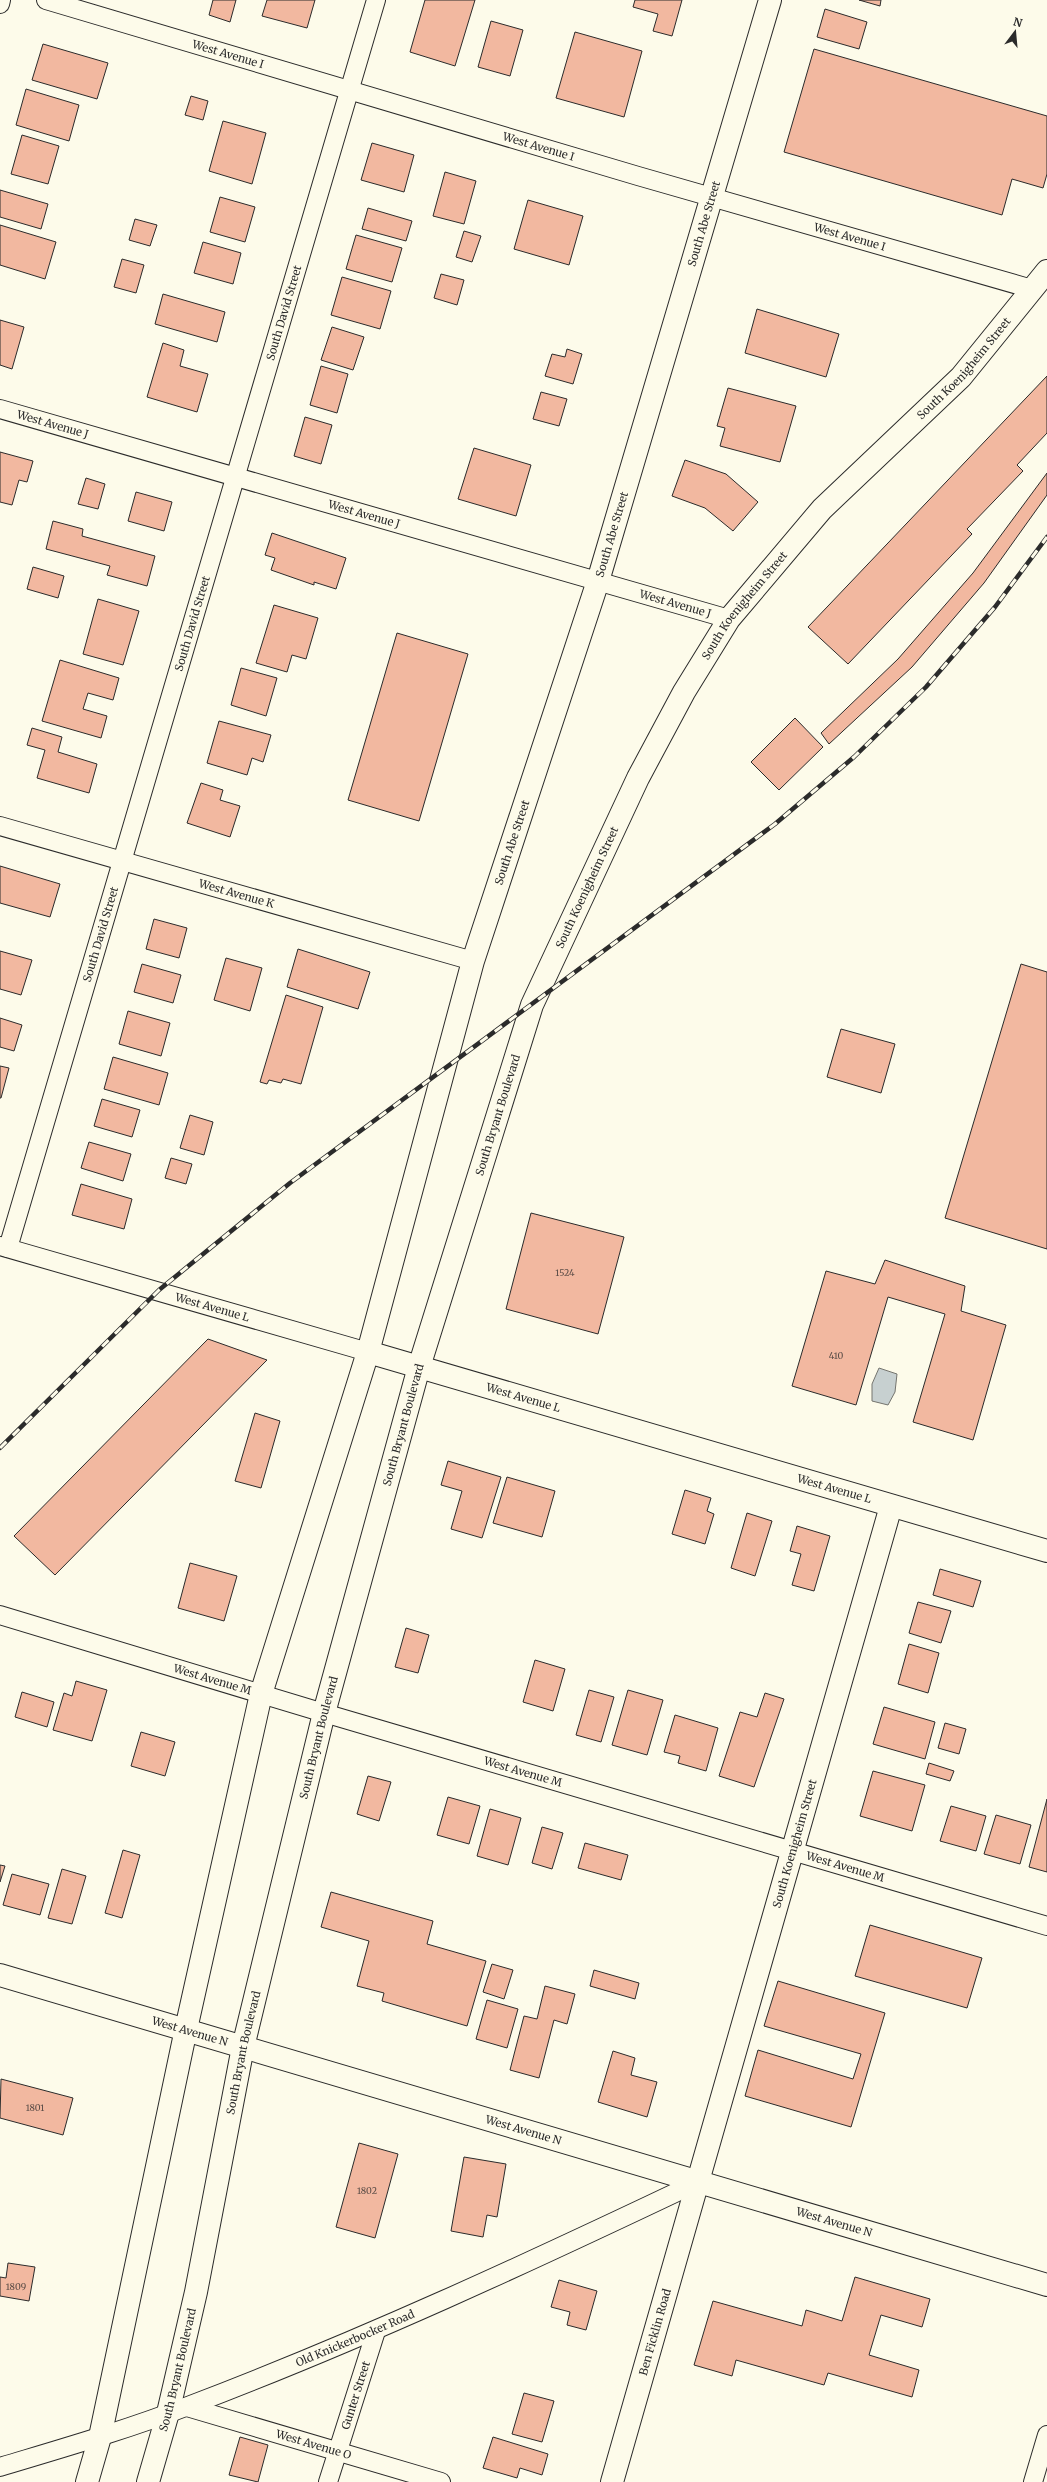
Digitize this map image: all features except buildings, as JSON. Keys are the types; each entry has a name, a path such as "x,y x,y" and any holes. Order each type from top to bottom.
{"main road":[{"name":"South Abe Street","path":"368,1352 473,961 598,581 770,0"},
{"name":"South Koenigheim Street","path":"532,1004 638,778 684,692 729,618 822,509 961,377 1047,270"},
{"name":"South Bryant Boulevard","path":"148,2482 177,2410 196,2292 243,2047 324,1713 419,1367 532,1004"},
{"name":"West Avenue L","path":"368,1352 1047,1551"},
{"path":"87,2482 100,2437 186,2029 261,1694 368,1352"},
{"name":"South Koenigheim Street","path":"698,2182 891,1506"},
{"name":"West Avenue N","path":"0,1975 1047,2285"},
{"name":"Ben Ficklin Road","path":"612,2482 698,2182"}],"street":[{"path":"0,4 1,0"},
{"name":"West Avenue I","path":"46,0 349,91 1032,289"},
{"name":"South David Street","path":"4,1247 122,861 376,0"},
{"name":"West Avenue J","path":"0,409 729,618"},
{"name":"West Avenue K","path":"0,826 473,961"},
{"name":"West Avenue L","path":"4,1247 368,1352"},
{"name":"West Avenue M","path":"0,1615 324,1713 1047,1926"},
{"name":"Old Knickerbocker Road","path":"0,2467 100,2437 177,2410 376,2331 519,2268 698,2182"},
{"name":"Gunter Street","path":"328,2482 376,2331"},
{"name":"West Avenue O","path":"177,2410 338,2452 441,2482"},
{"path":"1033,2482 1047,2435"}],"shaded area":[{"path":"879,1368 897,1374 895,1392 888,1405 872,1401 872,1384"}],"railway":[{"path":"0,1448 159,1290 290,1183 775,824 854,757 926,687 995,607 1047,537"}]}
